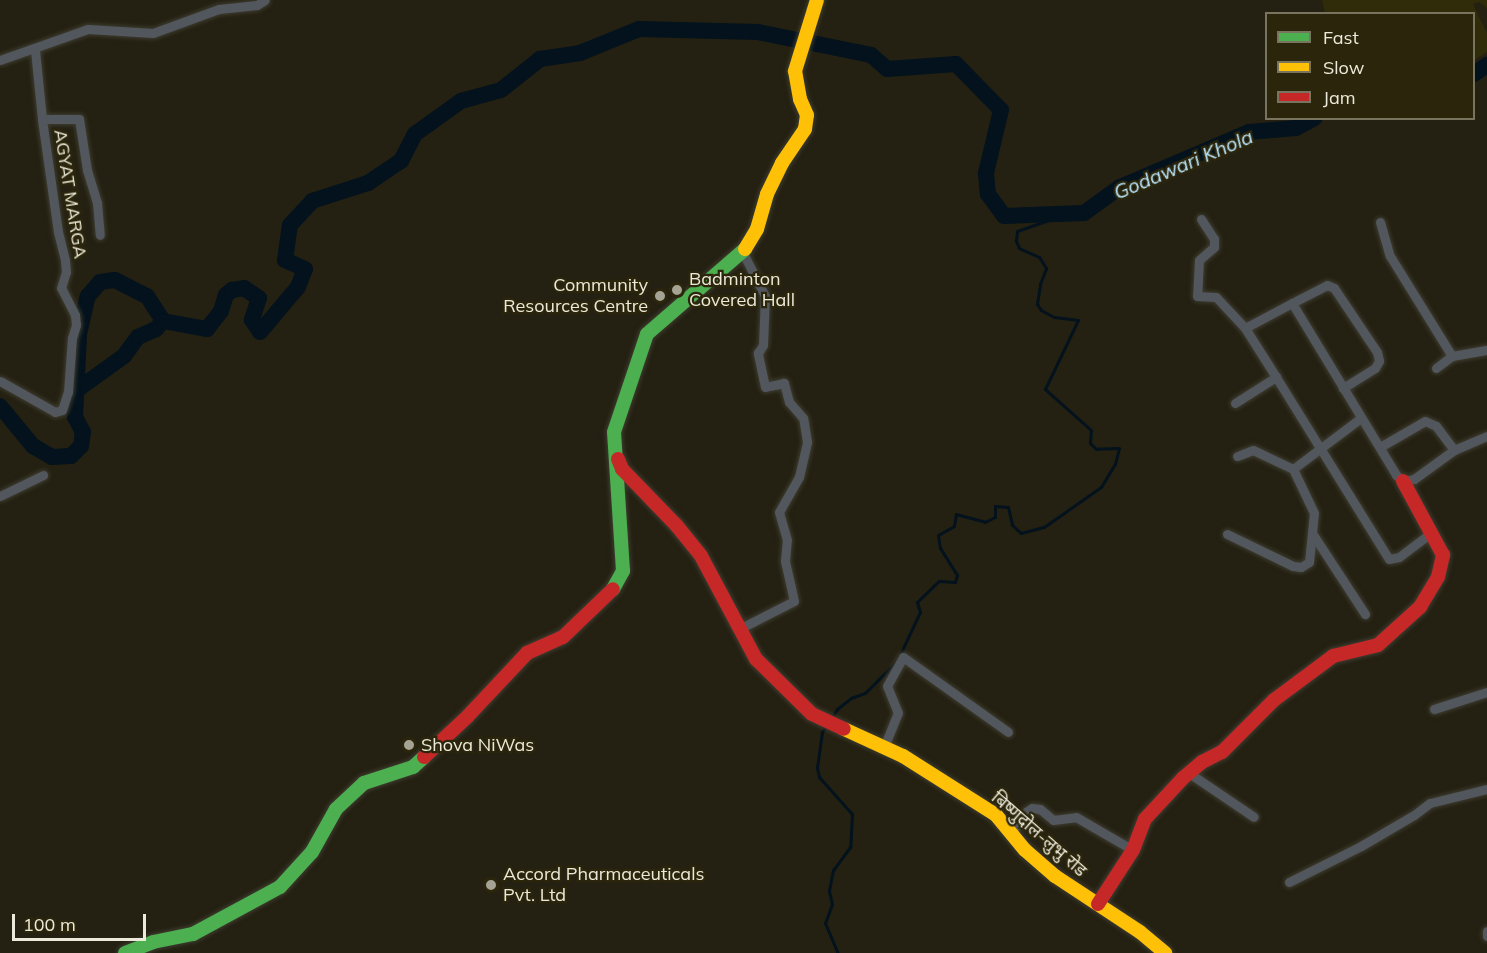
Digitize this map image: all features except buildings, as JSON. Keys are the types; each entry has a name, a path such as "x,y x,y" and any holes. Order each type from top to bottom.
{"street":[{"path":"0,60 35,50 88,29 153,33 219,9 257,5 265,0"},
{"path":"125,953 153,942 194,934 280,887 312,852 336,809 364,783 413,767 466,717 527,653 563,637 596,608 614,588 623,571 614,432 647,334 700,286 742,253 758,229 767,194 782,162 805,129 807,115 800,99 796,70 817,0"},
{"name":"AGYAT MARGA","path":"0,381 55,412 62,410 66,404 72,338 76,325 75,315 60,288 66,272 65,260 58,232 35,50"},
{"path":"42,119 78,119 97,203 99,235"},
{"path":"1201,219 1214,239 1214,247 1199,260 1197,296 1216,297 1245,328 1389,559 1399,557 1431,533"},
{"path":"1380,222 1390,256 1452,356"},
{"path":"741,628 794,601 785,561 787,540 779,512 799,477 807,442 803,418 789,402 784,383 765,387 758,354 762,345 765,296 742,253"},
{"path":"1245,328 1327,285 1334,288 1377,352 1379,361 1375,368 1343,388"},
{"path":"1098,904 1133,850 1145,819 1189,773 1202,762 1222,752 1274,700 1333,656 1378,645 1391,636 1420,607 1438,577 1443,555 1403,481 1396,475 1292,303"},
{"path":"1436,368 1452,356 1487,350"},
{"path":"1235,403 1276,377"},
{"path":"1293,469 1361,418"},
{"path":"1380,447 1425,421 1436,426 1454,450"},
{"path":"1403,481 1414,479 1454,450 1487,436"},
{"path":"1227,534 1293,566 1301,567 1309,562 1314,513 1293,469 1253,450 1237,456"},
{"name":"बिष्णुदोल-लुभु रोड","path":"616,455 622,469 677,526 701,556 756,659 812,714 837,728 903,756 996,815 1025,850 1055,876 1140,932 1165,953"},
{"path":"0,496 43,475"},
{"path":"1312,533 1365,614"},
{"path":"884,747 898,713 887,686 903,657 1008,732"},
{"path":"1434,709 1487,692"},
{"path":"1189,773 1254,817"},
{"path":"1289,882 1361,846 1430,803 1487,789"},
{"path":"1011,833 1026,812 1032,808 1040,809 1053,820 1076,817 1133,850"},
{"path":"1487,931 1487,936"}],"shaded area":[{"path":"1322,0 1487,0 1487,8 1479,2 1473,4 1487,33 1487,52 1475,59 1475,12 1325,12"}],"waterway":[{"name":"Godawari Khola","path":"0,406 33,446 52,457 71,456 81,446 83,432 75,417 79,334 88,296 100,282 115,280 147,296 163,321 207,329 221,311 226,295 232,290 244,288 259,298 252,320 260,332 298,287 305,269 285,260 290,225 312,201 368,183 401,161 415,134 461,101 501,90 540,59 580,53 639,29 758,32 871,55 887,69 956,64 1001,110 986,173 988,194 1004,216 1084,213 1120,187 1249,132 1296,128 1311,120"},
{"name":"Godawari Khola","path":"1475,73 1487,65"},
{"path":"831,719 837,709 851,698 865,693 897,661 920,612 917,602 939,581 955,582 957,575 940,548 938,535 954,526 956,514 985,522 995,517 995,506 1008,507 1012,525 1021,533 1044,527 1101,487 1115,464 1119,448 1096,449 1090,443 1091,430 1045,389 1078,320 1054,317 1041,310 1037,304 1040,284 1046,268 1039,257 1019,248 1016,241 1017,231 1060,216"},
{"path":"74,392 124,356 138,337 156,329 163,321"},
{"path":"827,724 822,732 817,768 819,777 852,814 850,847 833,870 829,891 832,904 825,923 838,953"}],"traffic: fast":[{"path":"613,589 623,571 614,432 647,334 745,249"},
{"path":"125,953 153,942 193,934 280,887 312,852 336,809 364,783 413,767 424,757"}],"traffic: slow":[{"path":"745,249 757,229 767,194 782,163 805,129 807,115 800,99 795,71 817,0"},
{"path":"844,729 903,756 996,815 1025,850 1055,876 1140,932 1165,953"}],"traffic: jam":[{"path":"618,459 622,469 677,526 701,556 756,659 812,714 844,729"},
{"path":"1098,904 1133,850 1145,819 1183,778 1202,762 1222,752 1274,700 1333,656 1378,645 1420,607 1438,577 1443,555 1403,481"},
{"path":"424,757 467,717 527,653 563,637 613,589"}],"place":[{"name":"Badminton Covered Hall","path":"677,290"},
{"name":"Community Resources Centre","path":"660,296"},
{"name":"Shova NiWas","path":"409,745"},
{"name":"Accord Pharmaceuticals Pvt. Ltd","path":"491,885"}]}
